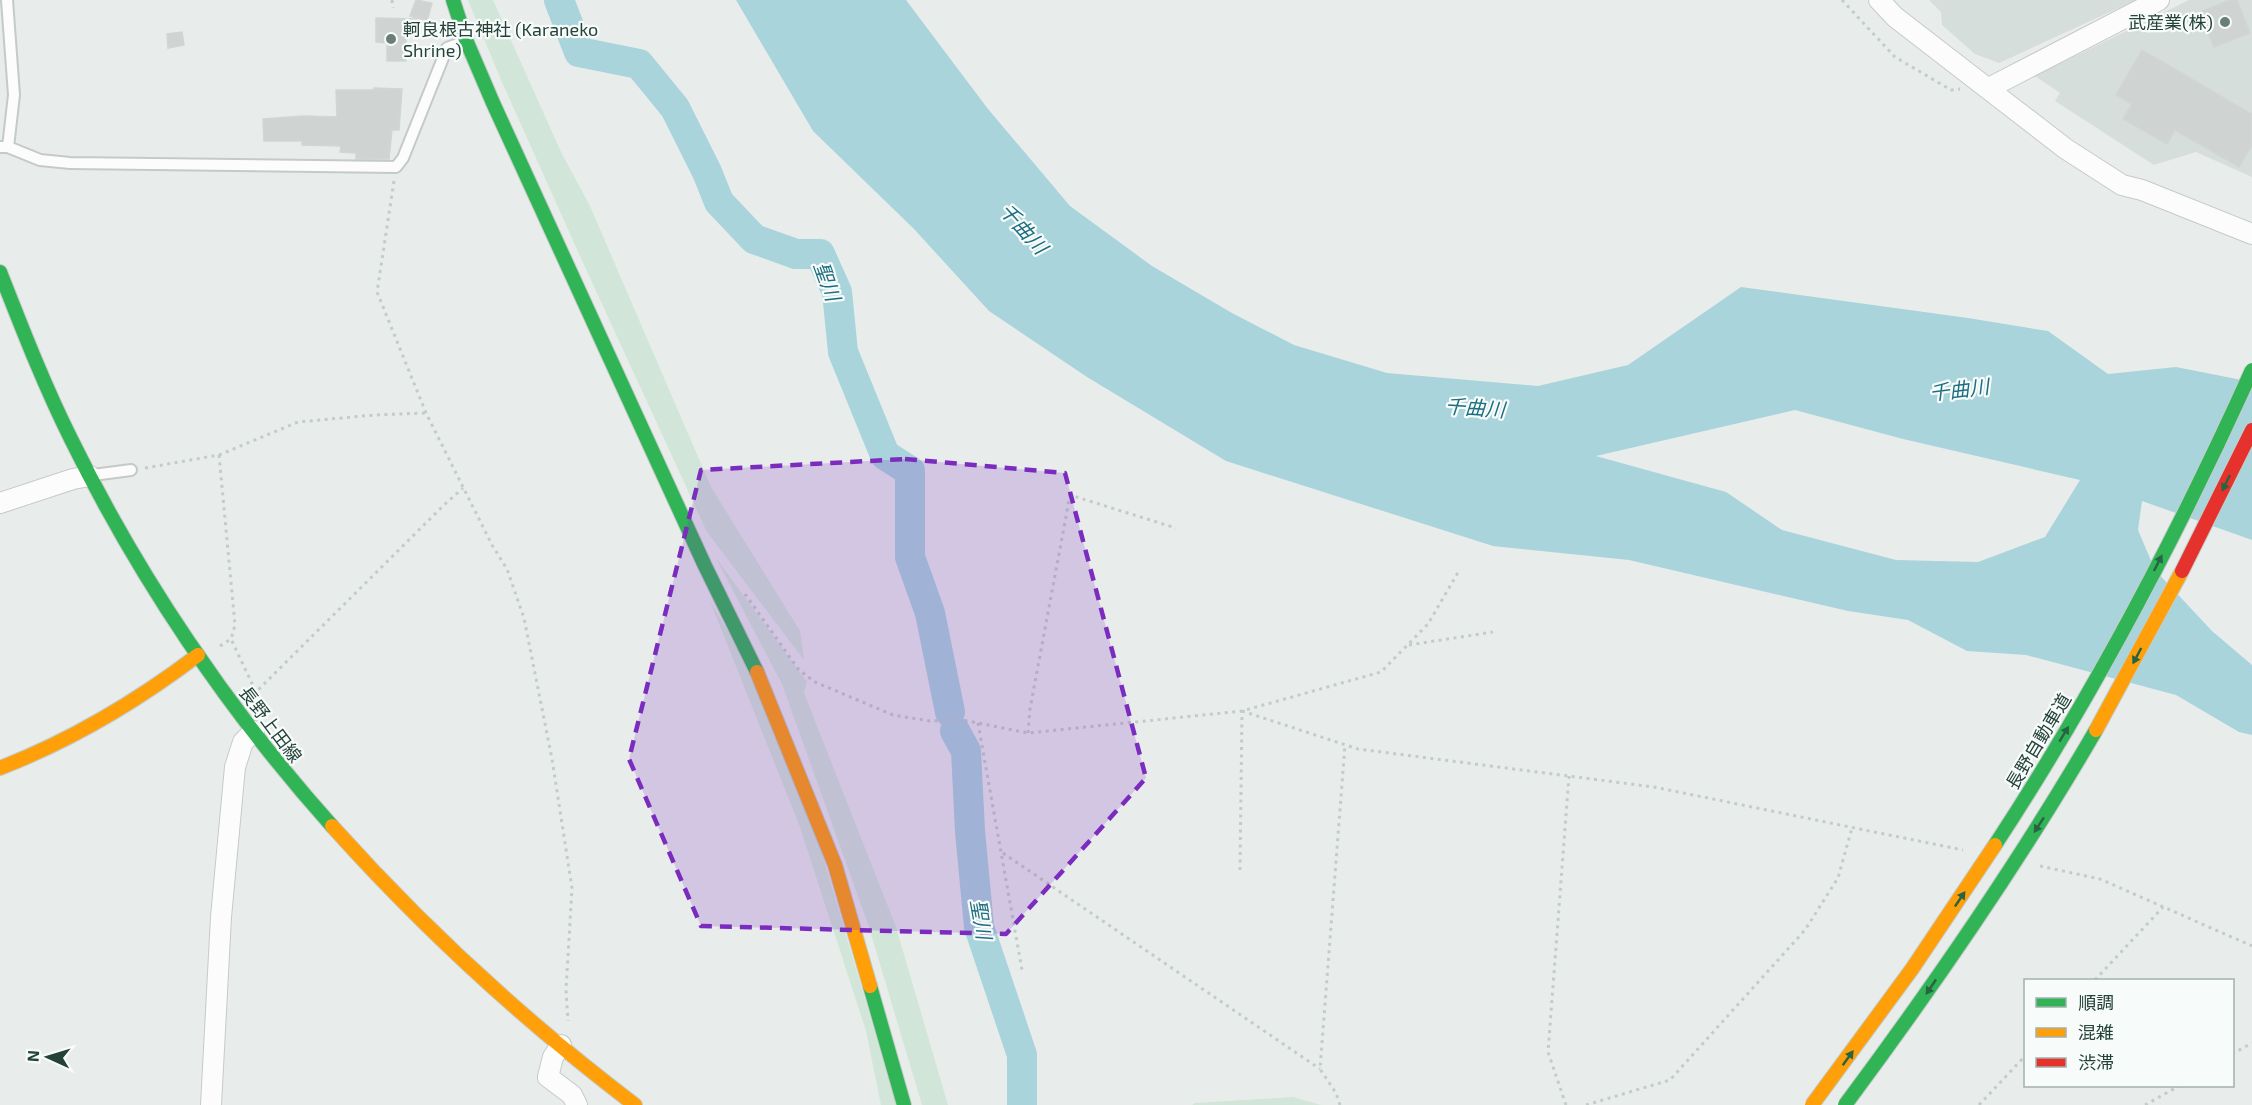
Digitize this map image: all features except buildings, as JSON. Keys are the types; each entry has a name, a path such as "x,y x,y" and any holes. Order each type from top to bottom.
{"main road":[{"path":"453,0 466,40 705,566 765,687 835,865 904,1105"},
{"name":"長野上田線","path":"0,272 45,384 115,523 198,655 254,731 319,812 423,923 500,996 635,1105"},
{"name":"長野自動車道","path":"1812,1105 1959,901 2065,733 2155,570 2252,370"},
{"path":"1845,1105 1925,996 2059,793 2151,631 2252,430"},
{"path":"0,768 57,745 86,730 158,685 198,655"}],"street":[{"path":"1879,0 1895,17 2066,149 2122,185 2142,190 2252,234"},
{"path":"1989,88 2159,0"},
{"path":"0,504 73,479 90,476"},
{"path":"211,1105 221,917 236,767 243,742 254,731"},
{"path":"561,1046 553,1057 548,1077 572,1095 578,1105"}],"lane":[{"path":"7,0 14,95 4,147 40,160 70,164 396,167 403,158 447,48 466,40"},
{"path":"90,476 131,470"}],"path":[{"path":"392,0 393,8"},
{"path":"1842,0 1894,57 1951,90 1989,88"},
{"path":"396,167 384,232 377,292 426,413 507,569 524,618 552,759 572,888 566,990 568,1031 561,1046"},
{"path":"131,470 219,455 298,422 426,413"},
{"path":"219,455 235,625 231,639 256,692 463,488"},
{"path":"1028,733 1030,709 1070,495 1176,528"},
{"path":"744,592 799,670 815,682 893,715 930,721 963,720 1028,733 1242,711 1381,672 1428,624 1460,569"},
{"path":"1407,646 1494,632"},
{"path":"1242,711 1345,745 1370,750 1654,787 1972,852"},
{"path":"1240,870 1242,711"},
{"path":"978,723 1022,969"},
{"path":"1320,1069 1345,745"},
{"path":"1566,1105 1548,1052 1569,776"},
{"path":"1586,1105 1670,1080 1805,930 1838,878 1852,828"},
{"path":"1003,853 1320,1069 1336,1093 1340,1105"},
{"path":"2030,864 2100,879 2252,946"},
{"path":"2097,979 2163,907"},
{"path":"2234,1053 2252,1043"},
{"path":"1979,1105 2024,1056"},
{"path":"2145,1105 2177,1087"}],"highlighted area":[{"path":"905,459 1065,473 1146,778 1006,934 701,926 629,759 701,470"}],"shaded area":[{"path":"1929,0 2136,0 1999,63 1975,54 1942,25 1941,12"},
{"path":"2189,0 2252,0 2252,177 2196,152 2154,165 2055,101 2060,93 2035,76"}],"green space":[{"path":"468,0 493,0 561,152 590,206 711,487 800,631 804,660 707,532 579,254"},
{"path":"716,558 807,682 804,693 896,927 948,1105 922,1105 868,924 782,684"},
{"path":"710,601 756,679 816,833 896,1105 881,1105 866,1031 800,827"},
{"path":"1293,1097 1321,1105 1192,1105 1195,1103"}],"water":[{"name":"千曲川","path":"736,0 906,0 988,109 1070,206 1152,266 1232,313 1294,345 1387,373 1538,386 1628,365 1741,287 2048,331 2108,374 2176,367 2252,382 2252,540 2142,501 2138,530 2155,570 2212,631 2252,665 2252,735 2239,732 2176,695 2026,655 1967,651 1908,620 1848,611 1629,560 1493,546 1226,461 1087,377 989,311 914,229 813,131","holes":["1795,410 1903,439 2080,480 2045,537 1978,562 1896,560 1782,530 1726,492 1596,456"]}],"waterway":[{"name":"聖川","path":"559,0 579,52 639,64 675,108 707,172 719,202 754,239 796,254 820,254 837,292 843,352 885,455 910,471 910,557 930,613 950,712"},
{"name":"聖川","path":"955,731 966,751 970,831 979,927 1022,1055 1022,1105"}],"traffic: fast":[{"path":"453,0 466,40 493,103 705,566 757,672"},
{"path":"0,272 61,419 126,542 188,642 222,690 257,737 332,826"},
{"path":"1995,845 2067,730 2133,612 2195,492 2252,370"},
{"path":"1845,1105 1912,1014 1976,921 2096,730"},
{"path":"870,986 904,1105"}],"traffic: slow":[{"path":"2096,730 2182,571"},
{"path":"0,768 53,745 103,719 151,689 198,655"},
{"path":"757,672 835,865 870,986"},
{"path":"332,826 403,902 477,973 554,1040 635,1105"},
{"path":"1812,1105 1912,969 1995,845"}],"traffic: jam":[{"path":"2182,571 2252,430"}],"place":[{"name":"武産業(株)","path":"2225,22"},
{"name":"軻良根古神社 (Karaneko Shrine)","path":"391,39"}]}
